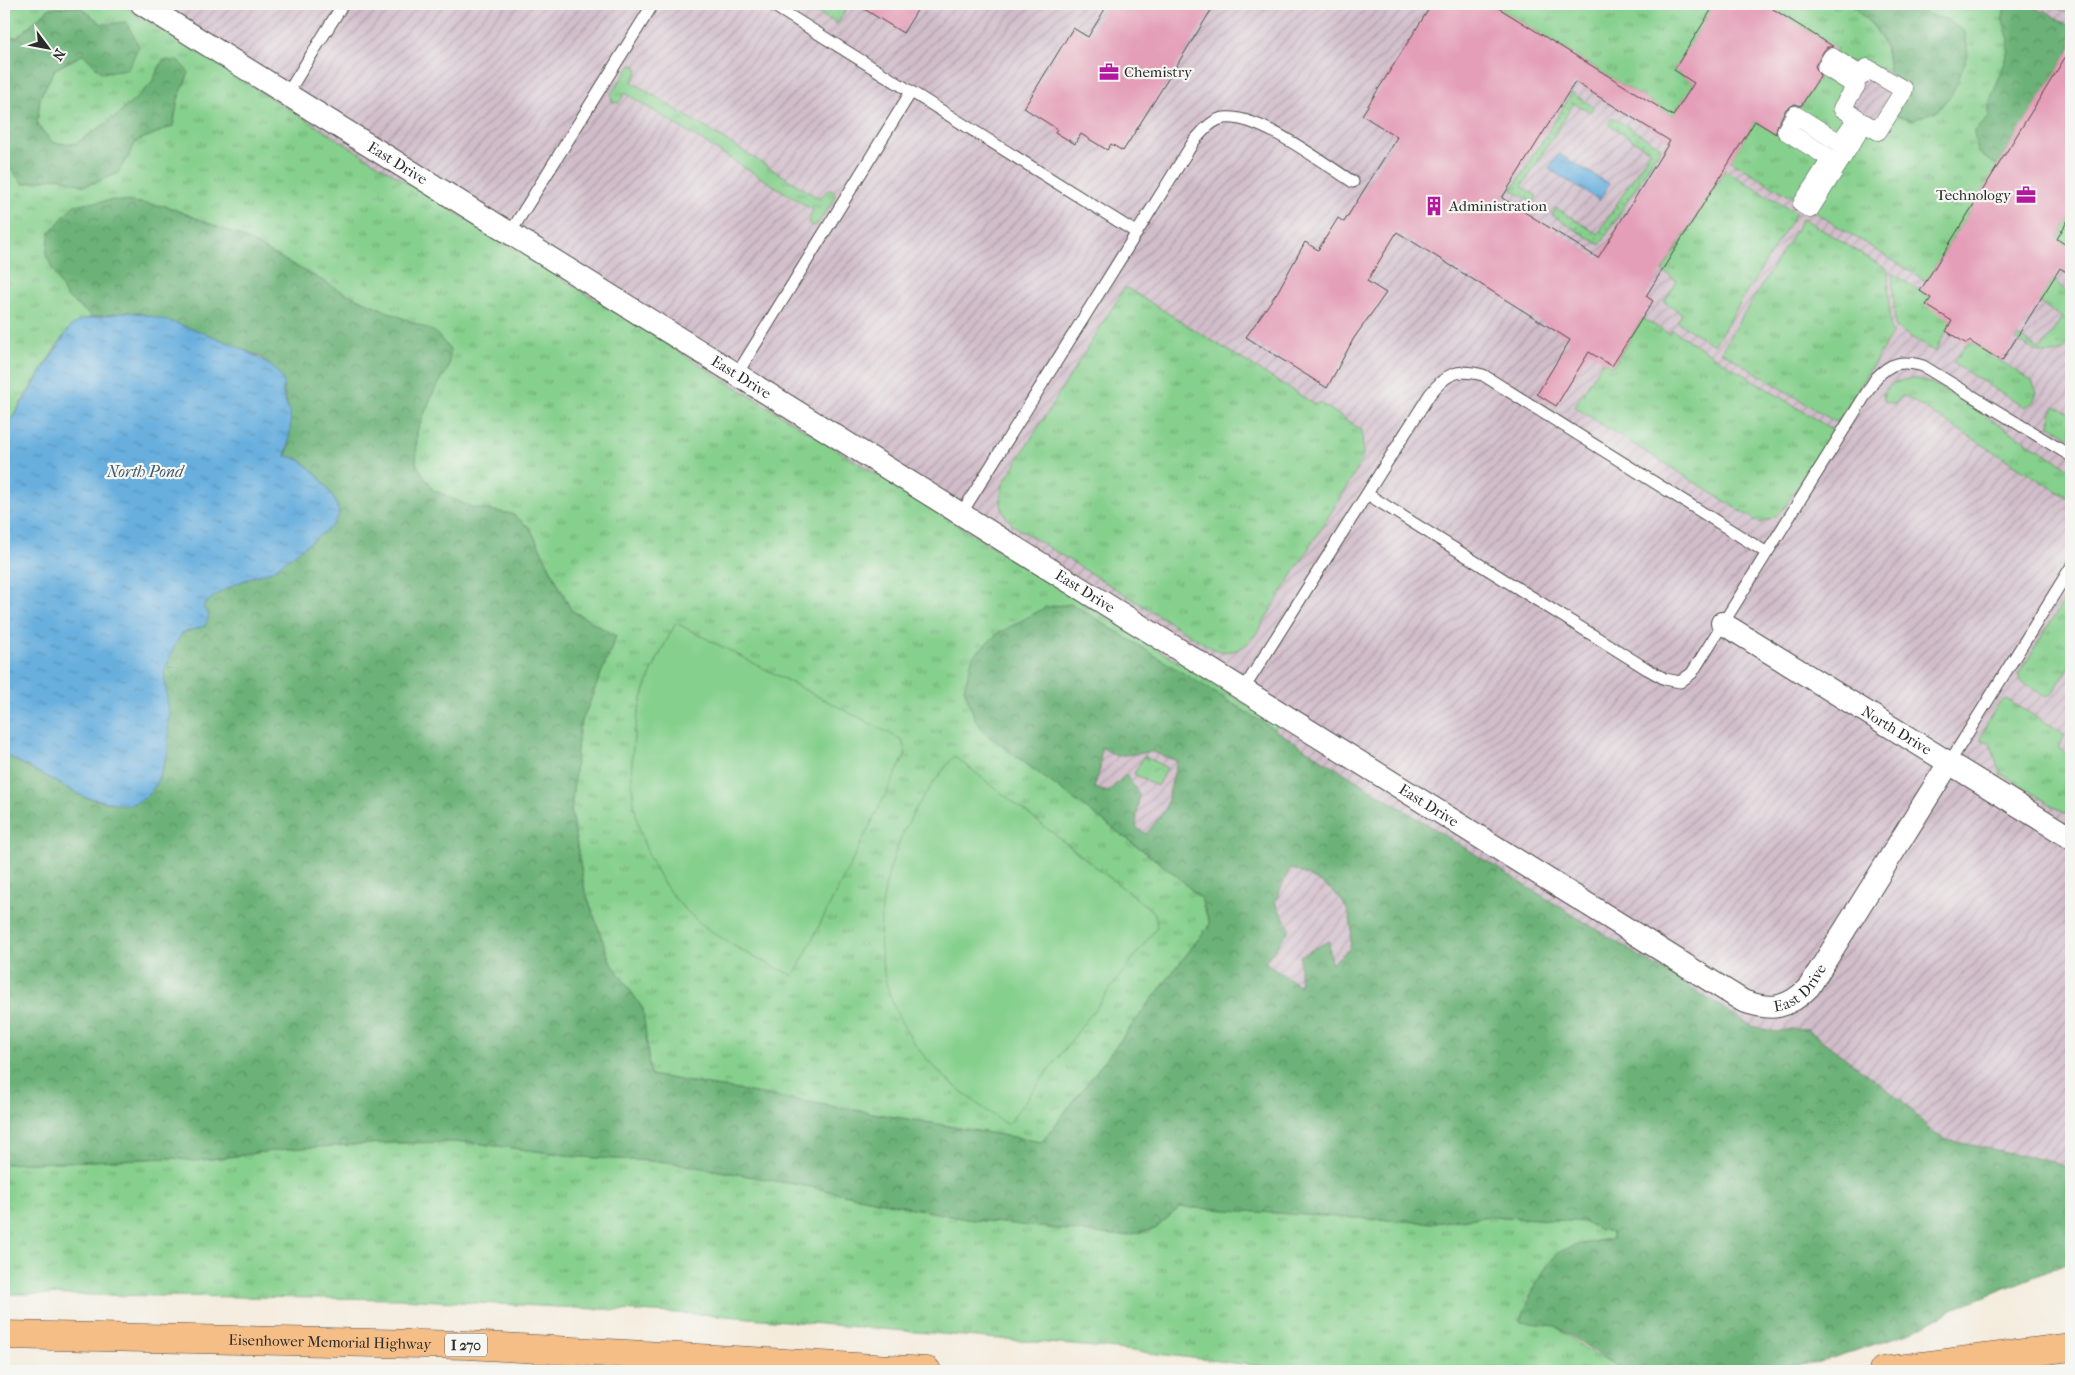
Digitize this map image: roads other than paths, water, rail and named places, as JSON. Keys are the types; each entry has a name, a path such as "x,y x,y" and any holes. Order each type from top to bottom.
{"highway":[{"name":"Eisenhower Memorial Highway","path":"4,1335 467,1345 927,1371"},
{"path":"1883,1371 2071,1348"}],"street":[{"name":"East Drive","path":"142,4 1743,1001 1762,1008 1781,1006 1799,997 1809,987 1949,764"},
{"path":"1832,57 1862,76 1868,68 1904,90 1878,131 1864,123 1810,209 1802,204 1831,159 1786,131 1795,115 1840,144 1856,118 1842,108 1856,86 1826,67 1832,57"},
{"name":"North Drive","path":"1722,624 2071,838"}],"lane":[{"path":"287,94 344,4"},
{"path":"510,233 653,4"},
{"path":"771,4 1137,233"},
{"path":"737,374 911,92"},
{"path":"962,514 1194,141 1207,126 1222,118 1240,117 1258,123 1353,182"},
{"path":"1367,494 1665,679 1680,682 1686,678 1722,624 1876,378 1886,368 1898,362 1910,362 1923,366 2071,456"},
{"path":"1243,690 1441,380 1454,372 1468,371 1483,375 1767,553"},
{"path":"1949,764 2071,567"}],"water":[{"path":"1559,154 1609,184 1599,200 1549,169"},
{"name":"North Pond","path":"127,312 162,319 211,336 235,346 273,367 283,380 284,396 290,415 286,456 298,459 311,469 334,498 339,514 332,526 272,571 244,580 226,589 209,601 203,607 209,616 205,626 182,633 174,647 164,673 169,713 168,751 156,785 145,798 125,805 84,797 4,754 4,431 70,327 80,320"}],"place":[{"name":"Chemistry","path":"1109,72"},
{"name":"Technology","path":"2026,195"},
{"name":"Administration","path":"1434,206"}]}
